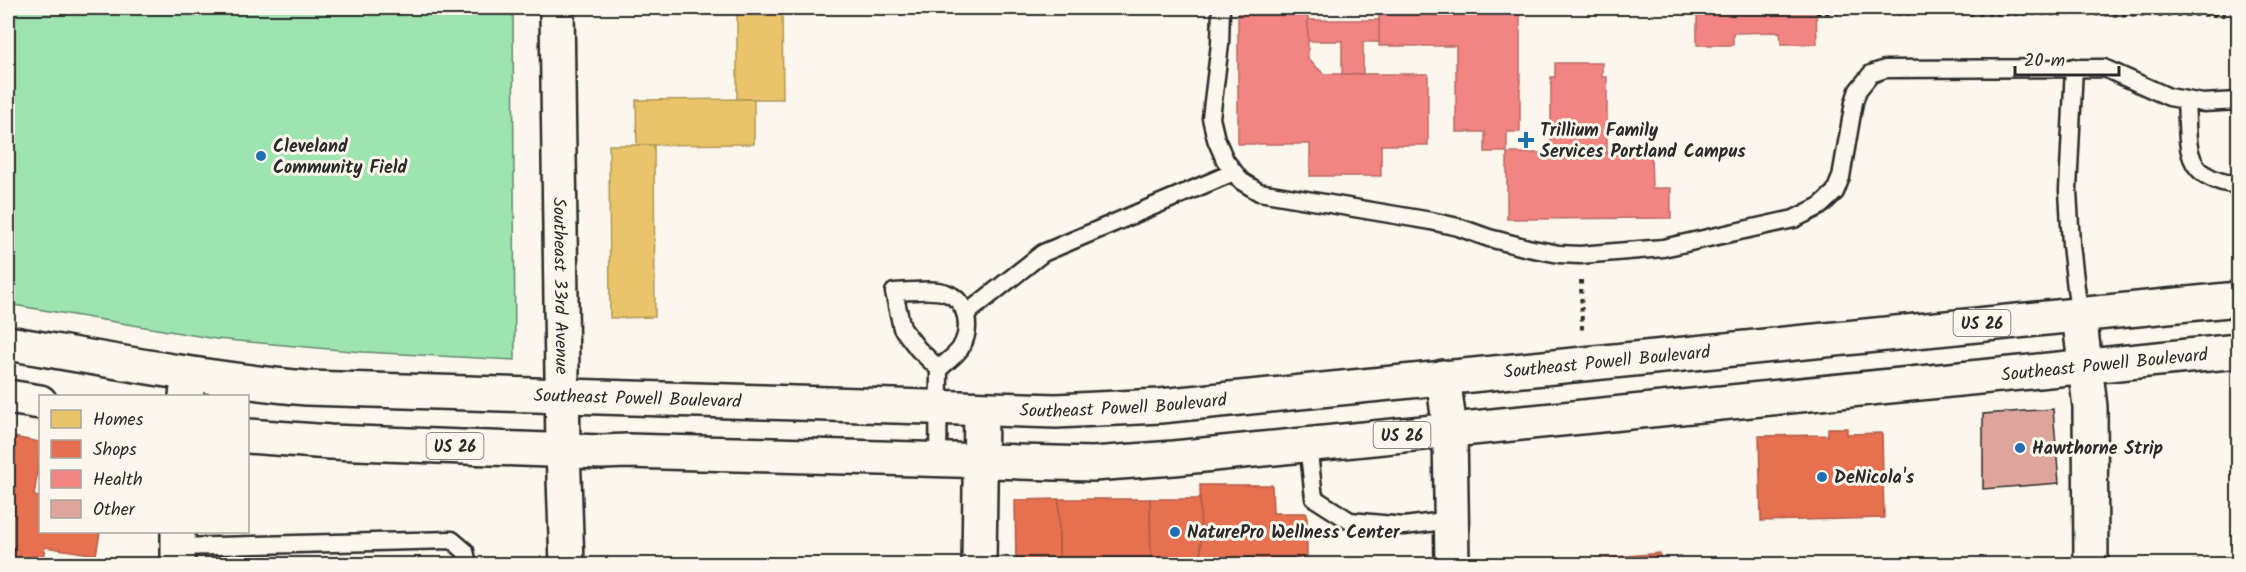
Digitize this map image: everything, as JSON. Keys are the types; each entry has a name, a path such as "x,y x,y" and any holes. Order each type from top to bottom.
{"main road":[{"name":"Southeast 33rd Avenue","path":"557,8 562,397 567,564"},
{"name":"Southeast Powell Boulevard","path":"8,343 188,385 246,383 307,388 562,397 1056,411 1160,406 2238,298"},
{"path":"2079,314 2090,407 2091,564"},
{"name":"Southeast Powell Boulevard","path":"249,436 330,442 601,452 1093,464 2238,351"},
{"path":"1443,377 1450,430 1452,564"},
{"path":"8,397 39,402"},
{"path":"979,564 981,410"}],"lane":[{"path":"1221,8 1220,44 1211,118 1220,150 1241,181 1259,192 1431,221 1458,227 1489,238 1559,254 1580,255 1663,248 1794,219 1820,206 1835,192 1841,177 1858,90 1871,74 1885,69 2104,68 2169,97 2203,104 2238,101"},
{"path":"2074,67 2068,190 2071,246 2079,314"},
{"path":"2186,100 2190,154 2199,172 2217,183 2238,185"},
{"path":"966,314 1043,253 1234,172"},
{"path":"938,461 939,369 918,349 902,328 894,292 944,292 959,299 966,314 968,329 960,349 939,369"},
{"path":"1308,444 1314,498 1350,521 1404,526 1452,520"},
{"path":"178,548 452,540 465,551 468,564"}],"path":[{"path":"1816,13 1859,10 2238,15"},
{"path":"1580,255 1583,363"}],"green space":[{"name":"Cleveland Community Field","path":"8,8 513,8 515,360 363,352 216,339 8,304"}],"building: Homes":[{"path":"737,8 782,8 783,99 737,99"},
{"path":"754,99 754,144 637,145 636,100"},
{"path":"609,145 654,145 655,317 610,318"}],"building: Shops":[{"name":"DeNicola's","path":"1828,428 1847,428 1847,434 1882,433 1884,518 1761,521 1759,436 1828,435"},
{"path":"8,436 39,442 39,462 34,496 39,497 39,533 100,533 96,555 45,547 42,564 8,561"},
{"path":"1200,485 1272,485 1273,513 1307,513 1307,564 1201,564"},
{"path":"1059,499 1059,564 1016,564 1015,500"},
{"path":"1059,499 1150,499 1151,564 1059,564"},
{"name":"NaturePro Wellness Center","path":"1150,499 1200,499 1201,564 1151,564"},
{"path":"1660,553 1661,564 1540,564"},
{"path":"2235,557 2236,564 2191,564 2192,561"}],"building: Health":[{"path":"929,8 1096,8 1096,11 929,10"},
{"path":"1238,8 1308,8 1308,59 1324,74 1428,74 1428,145 1381,145 1381,176 1310,176 1310,144 1238,144"},
{"path":"1379,8 1520,8 1520,132 1507,132 1507,152 1485,152 1485,132 1456,132 1456,46 1379,46"},
{"path":"1697,8 1816,8 1817,44 1781,44 1780,32 1733,33 1733,45 1697,45"},
{"path":"1308,20 1379,20 1379,42 1363,42 1363,74 1342,74 1342,41 1308,41"},
{"path":"1555,63 1602,63 1602,77 1607,77 1607,153 1651,153 1652,188 1671,188 1671,218 1507,219 1507,153 1551,153 1551,77 1555,77"}],"building: Other":[{"name":"Hawthorne Strip","path":"2053,409 2059,483 1983,489 1983,414"}],"place":[{"name":"Trillium Family Services Portland Campus","path":"1526,140"},
{"name":"Cleveland Community Field","path":"261,156"},
{"name":"Hawthorne Strip","path":"2020,448"},
{"name":"DeNicola's","path":"1822,477"},
{"name":"NaturePro Wellness Center","path":"1175,532"}]}
